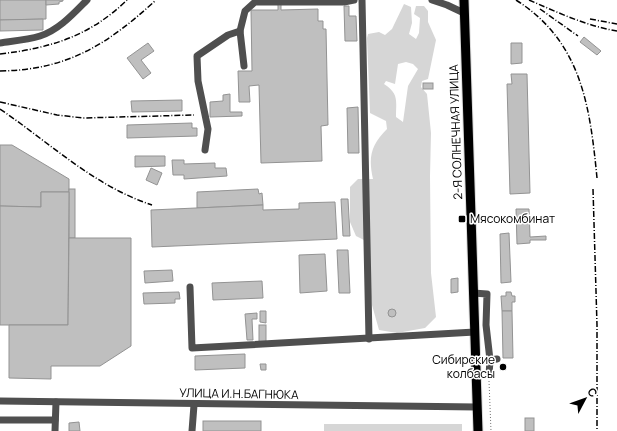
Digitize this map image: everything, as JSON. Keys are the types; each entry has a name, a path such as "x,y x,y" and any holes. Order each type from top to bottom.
{"main road":[{"name":"2-Я СОЛНЕЧНАЯ УЛИЦА","path":"464,0 478,431"}],"street":[{"path":"0,44 41,36 50,32 64,22 87,0"},
{"path":"244,66 240,31 245,11 255,2 344,2 354,0"},
{"path":"362,0 369,339"},
{"path":"432,0 464,13"},
{"path":"205,150 208,129 198,81 197,56 228,35 240,31"},
{"path":"190,287 192,348 475,332"},
{"path":"473,294 487,294 486,325 494,359 489,375"},
{"name":"УЛИЦА И.Н.БАГНЮКА","path":"0,401 194,405 477,407"},
{"path":"55,431 56,402"},
{"path":"192,431 194,405"},
{"path":"0,420 55,420"}],"path":[{"path":"489,375 491,431"}],"shaded area":[{"path":"404,4 411,7 412,23 409,34 416,39 419,33 420,18 414,14 416,6 424,6 428,11 428,22 436,40 428,79 422,81 421,87 427,94 431,133 431,273 436,317 425,328 397,333 379,330 372,305 364,240 356,236 350,222 350,187 358,179 373,179 371,164 372,152 377,140 387,129 386,121 370,113 367,38 368,34 379,32 385,35 392,29","holes":["406,62 413,64 418,69 408,86 403,122 396,117 396,98 392,91 384,84 386,81 395,84 398,64"]},
{"path":"324,424 462,424 462,431 324,431"}],"building":[{"path":"0,0 46,0 46,19 0,20"},
{"path":"46,0 63,1 59,2 59,4 46,5"},
{"path":"278,0 281,0 281,10 318,9 318,21 323,21 323,29 326,29 328,125 321,126 322,161 261,163 259,85 249,86 250,102 239,102 238,71 252,71 251,10 278,10"},
{"path":"344,6 349,6 349,16 356,16 357,41 345,41"},
{"path":"43,19 43,30 0,31 0,20"},
{"path":"584,37 601,51 597,55 580,42"},
{"path":"148,43 154,51 141,60 151,73 143,79 127,58"},
{"path":"511,43 522,43 522,63 511,64"},
{"path":"511,74 527,74 530,193 510,194 507,84 512,84"},
{"path":"423,83 433,83 433,89 423,89"},
{"path":"230,94 230,112 242,112 242,116 210,117 210,102 223,101 223,95"},
{"path":"182,100 182,111 132,112 131,101"},
{"path":"358,107 359,153 348,153 347,108"},
{"path":"192,123 192,128 197,128 197,136 127,138 127,125"},
{"path":"0,145 12,145 69,179 69,192 41,192 41,207 0,206"},
{"path":"135,156 165,156 165,166 135,167"},
{"path":"172,160 184,160 184,164 215,163 215,168 226,168 227,176 184,179 184,175 173,175"},
{"path":"151,168 162,173 157,185 146,180"},
{"path":"69,189 75,189 75,238 69,238"},
{"path":"258,189 259,194 262,193 263,205 197,208 197,192"},
{"path":"41,192 69,192 68,325 0,325 0,206 41,207"},
{"path":"341,199 348,199 350,236 343,236"},
{"path":"335,202 337,239 152,247 151,210 263,205 263,210 299,209 299,203"},
{"path":"516,209 529,209 530,237 546,236 546,240 530,240 530,243 517,244"},
{"path":"509,233 511,282 501,283 500,234"},
{"path":"69,238 131,238 131,346 100,366 51,366 51,379 9,378 9,325 68,325"},
{"path":"337,250 348,250 350,293 339,293"},
{"path":"325,254 327,291 300,293 299,255"},
{"path":"172,270 173,281 145,283 144,271"},
{"path":"458,278 458,292 451,293 451,279"},
{"path":"262,281 263,298 213,300 212,283"},
{"path":"179,292 180,299 175,299 175,303 144,304 143,293"},
{"path":"506,292 511,292 512,296 515,296 515,302 512,302 512,311 502,311 501,296 506,296"},
{"path":"390,309 394,309 396,313 394,317 390,317 388,315 388,311"},
{"path":"260,311 266,311 266,323 260,322"},
{"path":"502,311 512,311 513,358 503,358"},
{"path":"257,313 257,319 252,319 253,340 247,340 245,314"},
{"path":"259,325 266,325 266,344 259,344"},
{"path":"245,354 245,368 195,370 195,356"},
{"path":"260,364 266,364 266,370 261,370"},
{"path":"525,418 534,418 534,431 525,431"},
{"path":"203,421 261,421 261,431 203,431"},
{"path":"79,422 80,431 69,431 69,423"}],"railway":[{"path":"0,54 36,48 69,38 99,23 127,0"},
{"path":"0,71 46,66 67,60 86,52 121,30 156,0"},
{"path":"516,0 538,17 556,36 569,56 579,78 586,102 591,126 597,178"},
{"path":"529,0 594,26 617,31"},
{"path":"540,9 578,36"},
{"path":"590,19 617,24"},
{"path":"0,102 57,115 83,118 194,115"},
{"path":"0,109 73,163 111,187 152,205"},
{"path":"593,189 597,325 597,431"}],"place":[{"name":"Мясокомбинат","path":"462,219"},
{"name":"Сибирские колбасы","path":"503,367"}]}
